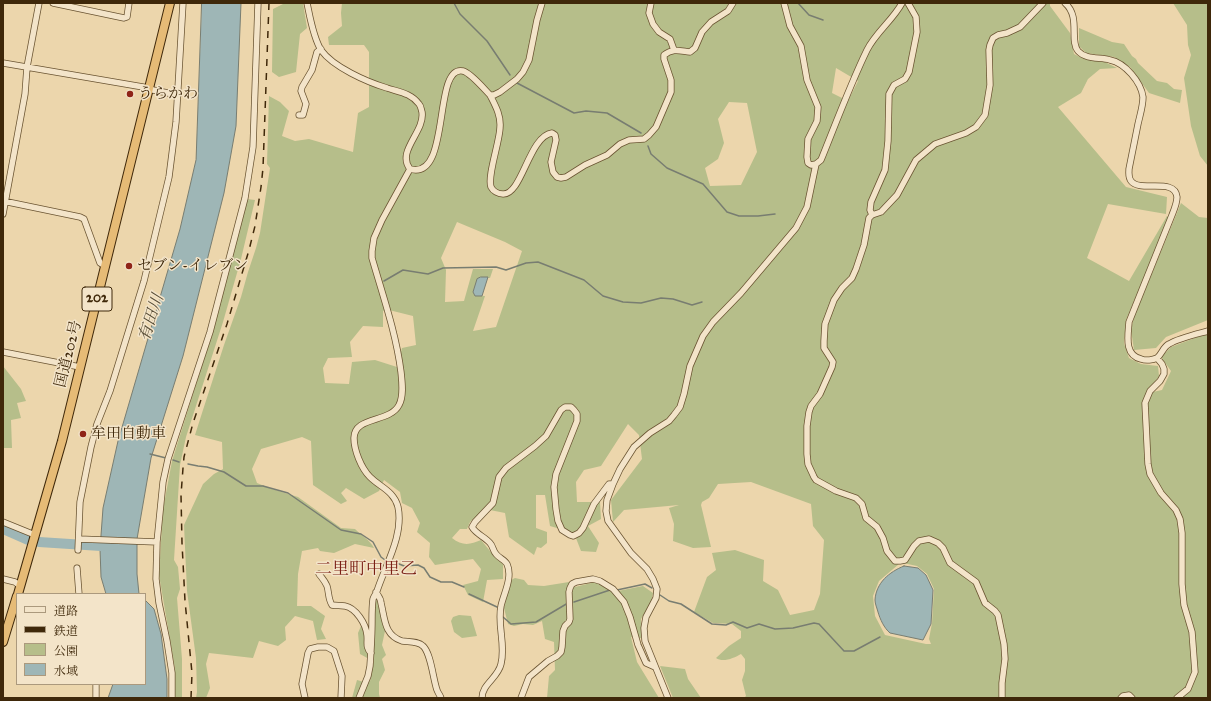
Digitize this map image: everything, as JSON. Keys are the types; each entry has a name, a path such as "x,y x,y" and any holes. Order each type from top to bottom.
{"highway":[{"name":"国道202号","path":"18,592 62,441 170,3"},
{"name":"国道202号","path":"3,642 16,599"}],"street":[{"path":"3,214 25,94 27,67 40,3"},
{"path":"53,3 124,18 127,17 129,3"},
{"path":"78,550 80,502 91,447 97,424 110,391 144,281 169,176 174,144 178,95 183,3"},
{"path":"172,698 172,673 156,579 157,542 164,482 168,459 210,332 245,198 253,147 258,3"},
{"path":"307,3 310,20 321,49 330,60 370,82 412,96 421,105 422,115 419,128 406,152 406,165 410,169 418,170 425,167 429,162 438,140 442,107 452,74 464,71 471,76 490,95 500,117 500,127 490,186 494,191 504,195 510,193 516,185 530,156 543,137 547,134 552,133 555,135 556,140 551,162 553,172 557,177 561,178 566,177 585,165 607,155 620,144 629,140 644,139 649,135 656,127 671,92 671,80 664,55 674,50 690,52 695,48 702,32 711,22 728,11 733,3"},
{"path":"490,95 500,92 523,72 529,60 542,3"},
{"path":"651,3 649,13 653,24 659,32 670,39 674,50"},
{"path":"784,3 790,26 801,46 807,80 818,107 817,121 808,140 807,157 810,165 816,164 821,160 868,48 899,9 902,3"},
{"path":"872,215 870,210 871,202 885,170 888,141 889,94 894,85 905,79 909,72 917,32 916,17 908,3"},
{"path":"1002,698 1005,659 1004,644 998,616 995,611 985,603 976,582 950,563 943,548 938,543 929,539 919,541 905,560 895,561 887,551 883,538 877,527 866,518 862,504 856,498 836,491 816,480 808,464 807,426 811,406 820,394 833,362 824,348 825,324 834,300 842,288 852,278 856,270 864,246 869,218 872,215 881,212 897,195 916,160 935,144 966,133 976,127 985,115 990,85 989,50 993,38 998,35 1006,34 1020,27 1043,3"},
{"path":"1065,3 1070,8 1073,17 1077,50 1083,55 1091,58 1110,60 1119,63 1130,72 1141,88 1143,97 1142,108 1129,169 1130,181 1133,184 1139,185 1168,187 1176,194 1177,201 1172,215 1129,322 1128,341 1131,354 1137,358 1152,360 1157,358 1164,348 1170,344 1208,331"},
{"path":"299,116 303,115 306,104 302,88 312,70 317,52 321,49"},
{"path":"3,62 149,88 178,95"},
{"path":"668,698 645,641 644,628 646,617 656,598 657,589 647,569 631,553 608,521 606,511 607,500 620,469 634,447 650,433 669,421 680,407 690,366 702,336 796,228 807,207 816,164"},
{"path":"359,698 368,676 371,653 373,601 393,549 397,534 398,507 394,497 370,477 364,469 357,453 354,432 356,428 362,424 390,415 397,410 400,403 402,383 398,352 392,323 372,258 372,251 374,238 382,220 410,169"},
{"path":"4,202 84,219 100,263 105,266"},
{"path":"3,352 80,367"},
{"path":"1157,358 1162,364 1164,374 1160,381 1150,391 1145,403 1148,464 1150,474 1161,493 1176,510 1180,519 1182,533 1182,584 1184,605 1192,632 1195,672 1188,689 1177,698"},
{"path":"482,698 483,690 498,673 501,666 500,607 509,578 509,571 507,563 496,555 490,543 474,531 472,527 474,522 493,503 499,476 506,468 536,446 546,436 561,410 565,407 571,407 577,414 577,421 556,474 554,487 558,521 562,530 570,536 579,533 583,528 594,504 609,484 613,484"},
{"path":"3,522 35,536"},
{"path":"79,539 157,542"},
{"path":"78,568 79,593"},
{"path":"319,574 325,581 332,605 344,605 352,608 366,628 367,647 371,653"},
{"path":"3,579 15,582 18,592"},
{"path":"521,698 530,678 548,661 561,652 563,631 570,619 569,592 572,584 576,582 593,579 613,588 624,602 630,616 638,645 646,663 655,667"},
{"path":"376,592 381,602 385,624 390,634 398,640 416,642 423,646 428,654 437,690 441,698"},
{"path":"305,698 302,684 308,653 310,650 318,647 330,648 334,651 337,657 342,676 341,698"},
{"path":"96,685 96,698"},
{"path":"1121,698 1129,695 1132,698"}],"green space":[{"path":"285,3 303,3 307,28 300,34 296,72 279,77 272,72 273,9"},
{"path":"342,3 1050,3 1050,6 1070,33 1074,54 1084,59 1105,62 1117,68 1100,69 1088,79 1081,93 1058,107 1126,187 1167,197 1166,214 1108,204 1087,258 1129,281 1167,216 1169,219 1126,320 1124,343 1129,358 1141,364 1158,366 1159,376 1148,393 1162,390 1171,371 1161,357 1171,347 1208,333 1208,698 744,698 746,696 742,680 745,671 745,659 741,654 725,660 716,658 729,646 741,638 741,631 732,624 713,623 694,612 707,577 716,570 712,553 735,550 764,560 763,581 778,590 790,615 814,610 820,594 824,540 813,526 811,504 751,482 718,484 709,498 702,502 701,505 711,547 693,548 673,541 674,524 669,508 679,505 624,510 613,522 611,500 642,459 639,435 628,424 601,466 584,470 576,482 577,502 600,502 601,519 588,526 599,543 596,552 581,551 574,533 550,526 545,495 536,495 536,528 547,532 547,543 541,548 537,547 534,555 509,537 505,513 485,509 470,522 467,529 460,529 452,538 466,544 481,540 503,564 503,579 487,580 483,602 468,595 463,585 478,581 481,569 473,559 435,565 429,557 430,543 417,532 420,523 412,508 402,503 400,492 384,480 379,491 364,499 346,488 341,493 347,501 341,504 313,485 311,441 302,437 261,449 252,469 257,483 298,497 341,528 355,529 368,540 374,548 355,544 334,553 320,551 318,548 302,551 298,574 297,606 311,606 325,616 321,629 326,639 317,640 313,621 295,616 285,627 286,640 278,646 259,641 253,658 209,653 206,664 210,688 206,698 196,698 196,658 187,591 184,525 203,484 214,474 223,469 222,442 195,435 241,297 260,233 270,168 267,164 269,96 280,102 289,111 282,136 295,141 309,139 353,152 358,113 369,107 369,52 364,45 329,45 328,37 342,26","holes":["836,68 858,81 848,101 832,93","729,102 747,103 757,152 741,185 710,186 705,168 718,159 724,143 718,119","457,222 505,242 522,251 496,327 473,331 485,296 475,296 473,292 481,277 490,278 493,269 473,269 464,301 445,302 446,270 441,258","389,310 413,316 416,345 402,348 397,367 375,360 352,362 349,384 325,383 323,368 328,358 352,357 350,342 363,326 383,327 383,311","892,554 903,563 917,566 927,574 934,589 932,623 929,639 931,644 885,635 875,616 873,596 879,581 899,564 888,557"]},
{"path":"1173,3 1208,3 1208,166 1200,156 1191,126 1184,78 1191,55 1188,45 1187,25"},
{"path":"1079,28 1112,42 1124,44 1138,63 1157,81 1167,83 1174,89 1182,90 1180,103 1149,93 1130,67 1114,57 1086,53 1079,46"},
{"path":"247,199 255,200 241,259 223,322 186,437 180,465 174,560 178,567 180,589 177,598 182,659 182,698 175,698 175,669 159,575 163,509 172,461 214,327"},
{"path":"1181,203 1199,217 1208,218 1208,320 1166,337 1156,348 1134,350 1131,330 1134,317"},
{"path":"3,366 21,389 26,401 17,403 21,418 11,420 12,448 3,448"},
{"path":"515,578 524,580 528,585 544,586 569,582 575,587 595,582 613,592 643,586 653,593 651,602 641,619 641,638 631,637 637,662 659,698 547,698 549,676 555,670 554,642 545,639 542,621 533,625 523,624 514,626 508,624 504,608 511,580"},
{"path":"375,600 380,601 382,621 385,631 382,645 386,655 382,659 385,670 379,682 380,698 352,698 357,680 364,682 370,681 374,660 360,654 358,633 361,626 373,635"},
{"path":"459,615 471,616 477,636 462,638 454,632 451,621 453,617"},
{"path":"660,666 685,669 688,679 701,698 673,698"}],"water":[{"path":"202,3 241,3 236,126 224,193 183,356 151,458 137,539 137,574 139,593 106,593 101,577 100,549 103,508 118,441 180,229 196,160"},
{"path":"481,277 488,277 482,296 475,296 473,292 477,279"},
{"path":"904,566 918,568 926,575 933,590 931,624 923,640 890,633 882,623 876,604 876,594 881,583 893,571"},
{"path":"146,601 154,609 161,634 167,679 167,698 108,698 113,685 146,685"}],"waterway":[{"path":"454,3 460,14 487,41 510,75"},
{"path":"798,3 809,15 823,20"},
{"path":"517,83 574,113 586,111 607,113 641,133"},
{"path":"648,146 651,154 667,168 703,184 727,212 739,216 775,214"},
{"path":"384,281 403,270 428,274 443,268 496,267 506,270 526,263 538,262 584,280 603,296 623,302 641,303 661,298 673,299 692,305 702,302"},
{"path":"150,454 166,458"},
{"path":"173,460 179,462"},
{"path":"188,464 224,472 246,486 263,486 288,493 341,530 361,534 373,542 381,557 385,560"},
{"path":"3,529 28,540"},
{"path":"39,542 101,546 113,545"},
{"path":"392,561 404,566 418,565 424,568 430,577 441,582 452,582 464,587"},
{"path":"617,590 645,584 652,588"},
{"path":"574,602 610,590"},
{"path":"469,594 497,607"},
{"path":"660,595 669,601 681,604 712,624 726,625 733,622 747,628 759,624 775,629 793,628 814,623 819,624 844,651 854,651 880,637"},
{"path":"503,617 511,624 536,622 568,603"}],"railway":[{"path":"191,698 192,673 185,601 182,543 181,495 184,457 193,423 227,324 255,226 263,168 269,3"}],"place":[{"name":"うらかわ","path":"130,94"},
{"name":"セブン-イレブン","path":"129,266"},
{"name":"牟田自動車","path":"83,434"}],"district":[{"name":"二里町中里乙","path":"366,570"}],"water label":[{"name":"有田川","path":"152,318"}]}
